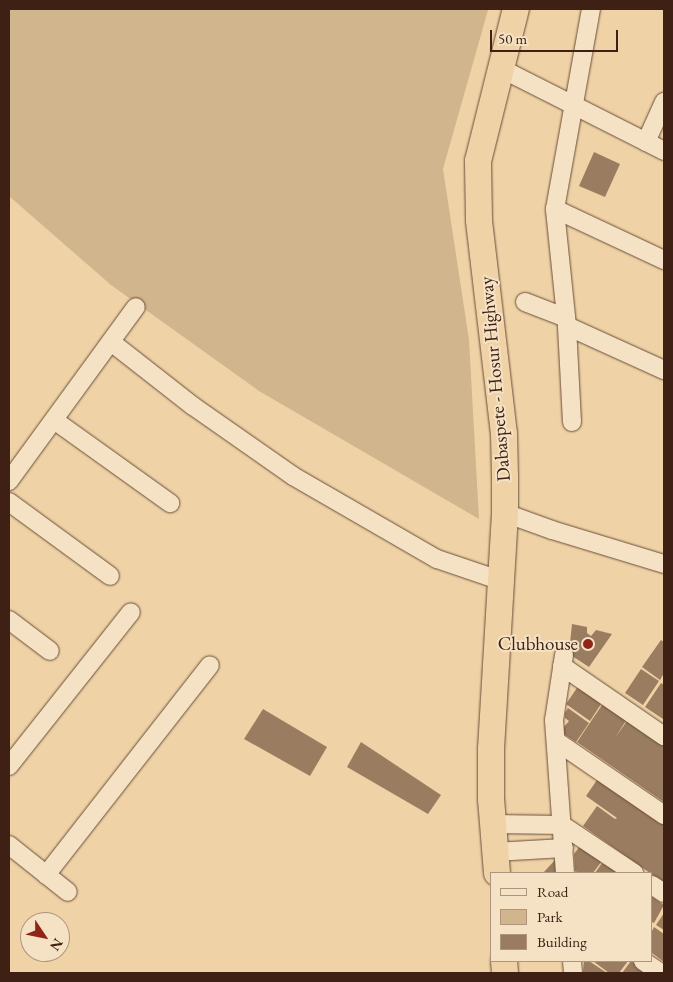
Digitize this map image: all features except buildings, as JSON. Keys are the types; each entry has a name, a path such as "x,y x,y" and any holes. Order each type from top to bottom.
{"highway":[{"name":"Dabaspete - Hosur Highway","path":"496,862 491,750 505,513 504,434 485,276 478,161 516,9"}],"street":[{"path":"572,422 566,322 555,210 590,9"},
{"path":"500,68 664,150"},
{"path":"646,142 664,102"},
{"path":"555,210 664,260"},
{"path":"525,302 664,370"},
{"path":"9,481 136,307"},
{"path":"111,342 193,406 293,476 437,559 502,581"},
{"path":"54,420 170,503"},
{"path":"9,502 110,576"},
{"path":"505,513 552,530 664,564"},
{"path":"9,766 131,612"},
{"path":"9,620 50,651"},
{"path":"566,872 554,720 563,661 664,736"},
{"path":"46,875 210,665"},
{"path":"556,741 664,815"},
{"path":"493,824 562,825 632,872"},
{"path":"9,846 68,892"},
{"path":"496,862 564,848"},
{"path":"653,886 664,893"},
{"path":"644,962 661,973"}],"green space":[{"path":"9,9 502,9 488,10 443,169 469,340 479,519 259,391 111,285 9,196"}],"place":[{"name":"Clubhouse","path":"588,644"}]}
